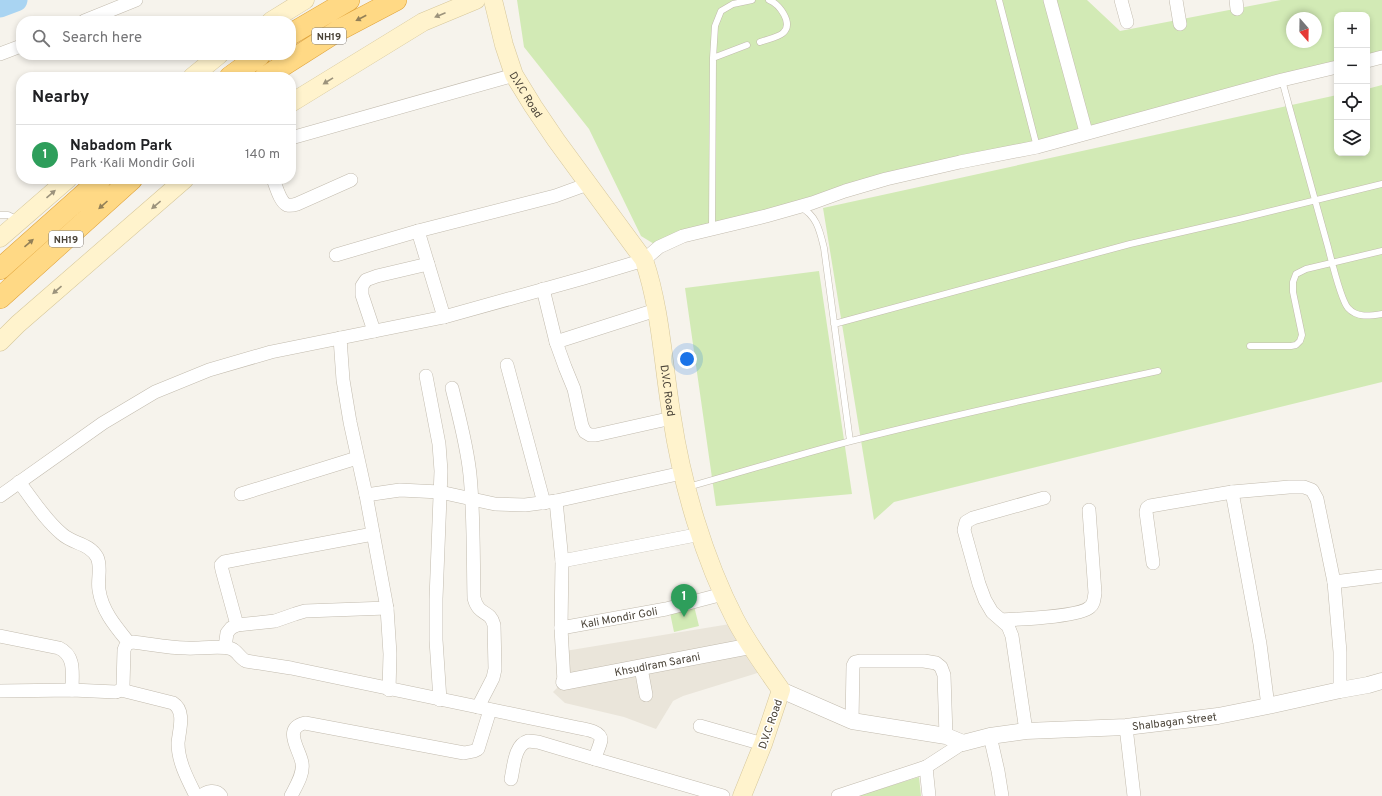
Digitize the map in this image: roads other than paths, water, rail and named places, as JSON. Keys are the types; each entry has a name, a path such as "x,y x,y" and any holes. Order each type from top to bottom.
{"highway":[{"name":"NH19","path":"296,31 348,0"},
{"name":"NH19","path":"296,57 338,30 396,0"},
{"path":"237,72 253,60"},
{"name":"NH19","path":"273,72 291,60"},
{"name":"NH19","path":"0,269 95,184"},
{"name":"NH19","path":"0,298 126,184"}],"main road":[{"path":"279,16 305,0"},
{"path":"296,100 423,22 476,0"},
{"name":"D.V.C Road","path":"493,0 504,45 514,74 540,117 644,260 650,279 656,310 672,418 684,480 701,534 714,572 735,620 751,646 782,690 764,744 742,796"},
{"path":"198,72 214,60"},
{"path":"0,238 62,184"},
{"path":"0,342 179,184"}],"street":[{"path":"96,16 136,0"},
{"path":"1050,0 1086,132"},
{"path":"1121,0 1127,22"},
{"path":"1176,0 1180,24"},
{"path":"0,54 16,48"},
{"path":"1370,60 1382,58"},
{"path":"0,496 103,423 155,392 209,370 271,352 444,317 644,260 659,247 683,236 799,207 886,179 960,162 1037,147 1086,132 1282,80 1334,69"},
{"path":"296,137 514,74"},
{"path":"275,184 282,200 290,206 351,180"},
{"path":"336,255 418,231 554,196 588,184"},
{"path":"418,231 444,317"},
{"path":"374,331 362,295 362,286 366,280 428,264"},
{"path":"543,289 556,342 574,389 582,426 585,432 590,435 596,435 672,418"},
{"path":"556,342 656,310"},
{"path":"340,338 343,380 350,422 366,495 387,608 390,654 389,690"},
{"path":"507,365 550,502 562,561 561,628 564,682"},
{"path":"426,376 439,444 441,471 436,599 436,640 440,700"},
{"path":"291,796 302,772 302,763 295,746 294,734 295,728 298,724 305,723 464,753 478,749 484,709 495,669 493,619 489,615 480,611 474,598 472,499 466,447 452,388"},
{"path":"241,494 357,458"},
{"path":"366,495 400,490 440,492 495,504 525,505 684,480"},
{"path":"19,482 52,526 64,536 90,549 98,559 100,570 98,588 101,602 111,620 129,642"},
{"path":"1153,563 1146,512 1147,508 1150,506 1187,498 1232,492 1289,487 1304,487 1312,490 1317,499 1334,582 1340,652 1340,690"},
{"path":"1232,492 1260,644 1268,706"},
{"path":"1026,731 1012,636 1008,626 992,612 985,600 964,530 966,522 973,518 1044,498"},
{"path":"1002,620 1080,612 1090,608 1094,602 1095,593 1089,510"},
{"path":"237,625 222,570 221,565 224,562 373,534"},
{"path":"562,561 701,534"},
{"path":"1334,582 1382,576"},
{"name":"Kali Mondir Goli","path":"561,628 669,608 724,594"},
{"path":"225,647 227,634 231,628 237,625 275,622 295,614 305,612 387,608"},
{"path":"0,636 59,648 66,651 70,656 72,690"},
{"path":"121,690 123,686 124,650 125,645 129,642 172,648 232,648 242,659 246,661 291,668 389,690 429,696 440,700 597,733 601,740 595,759"},
{"name":"Khsudiram Sarani","path":"564,682 751,646"},
{"path":"852,721 853,666 855,662 924,661 936,663 941,667 944,675 946,736"},
{"path":"641,668 646,696"},
{"name":"Shalbagan Street","path":"963,743 990,736 1026,731 1126,727 1218,716 1382,681"},
{"path":"0,690 72,690 110,692 121,690 173,703 178,706 180,710 178,745 181,760 186,776 196,796"},
{"path":"782,690 852,721 946,736 963,743"},
{"path":"700,726 764,744"},
{"path":"1126,727 1134,796"},
{"path":"990,736 1002,796"},
{"path":"511,779 518,751 522,744 529,741 538,742 723,796"},
{"path":"838,796 926,767 963,743"},
{"path":"926,767 929,796"},
{"path":"201,796 205,793 213,791 222,796"}],"lane":[{"path":"712,229 713,58 715,26 721,11 733,4 752,0"},
{"path":"760,42 779,36 785,31 787,26 786,19 781,10 774,2 769,0"},
{"path":"999,0 1037,147"},
{"path":"713,58 747,45"},
{"path":"1282,80 1332,262 1347,307 1357,314 1367,316 1382,314"},
{"path":"834,324 1078,258 1382,184"},
{"path":"799,207 807,211 815,219 824,248 850,441"},
{"path":"0,215 8,215 20,220"},
{"path":"1250,346 1291,346 1296,345 1300,341 1302,335 1293,292 1293,282 1296,274 1306,268 1382,251"},
{"path":"684,480 1009,403 1158,371"}],"waterway":[{"path":"0,6 16,0"}],"place":[{"name":"Nabadom Park","path":"684,617"}]}
